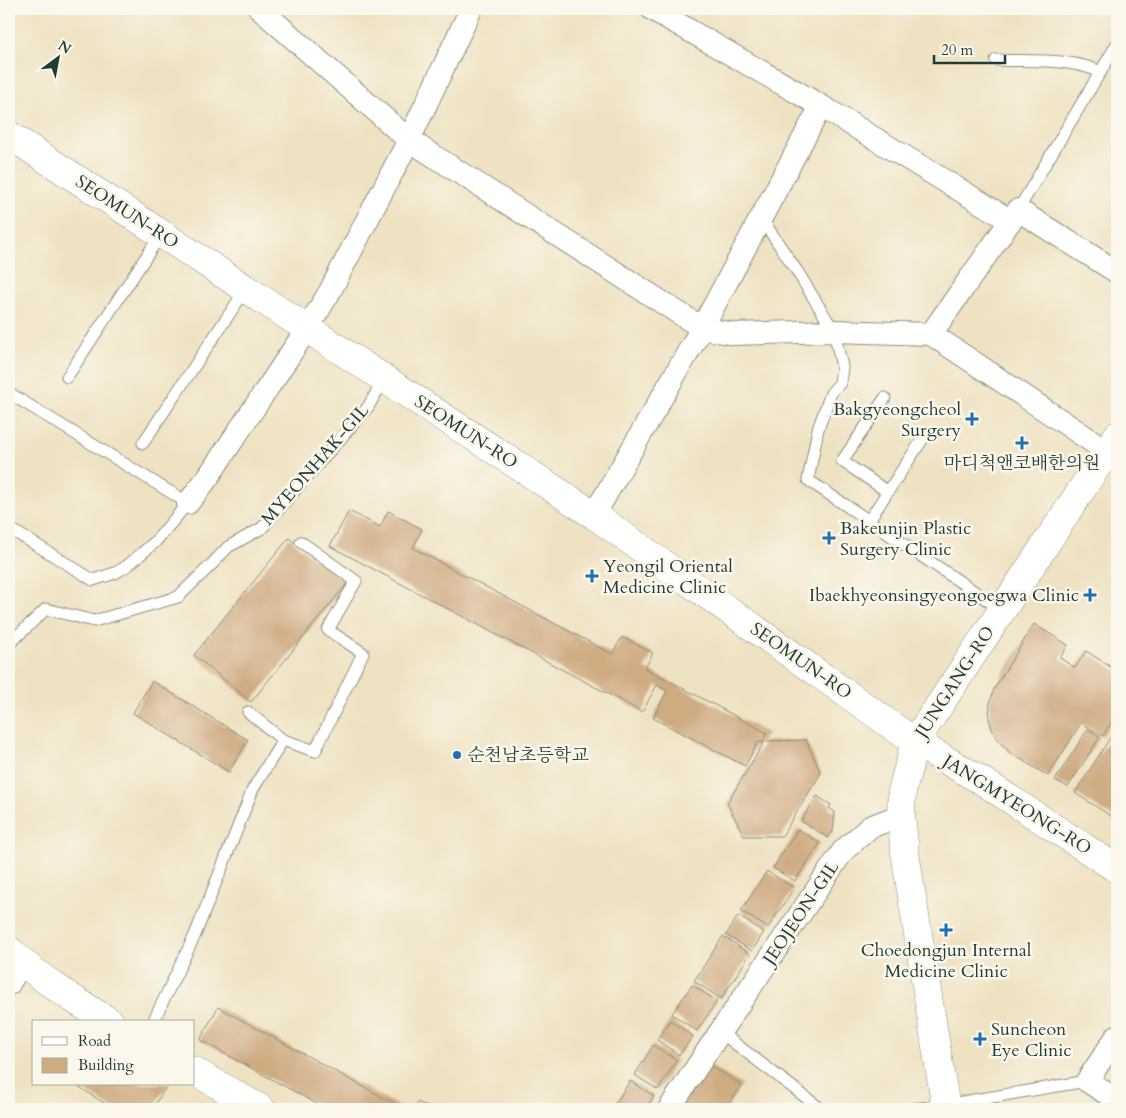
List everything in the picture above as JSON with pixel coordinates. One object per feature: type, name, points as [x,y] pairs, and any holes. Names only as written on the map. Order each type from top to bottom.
[{"type":"street","points":[[260,9],[409,140],[702,328],[734,334],[834,331],[931,334],[1114,448]]},
{"type":"street","points":[[188,503],[206,480],[329,293],[409,140],[471,9]]},
{"type":"street","points":[[652,9],[1014,216],[1117,272]]},
{"type":"street","points":[[594,515],[702,328],[821,106]]},
{"type":"street","name":"SEOMUN-RO","points":[[9,135],[594,515],[916,742]]},
{"type":"street","points":[[931,334],[1014,216]]},
{"type":"street","name":"JUNGANG-RO","points":[[945,1107],[906,861],[901,815],[902,791],[916,742],[1002,610],[1114,448]]},
{"type":"street","name":"JANGMYEONG-RO","points":[[916,742],[987,784],[1117,869]]},
{"type":"street","name":"JEOJEON-GIL","points":[[669,1109],[843,851],[870,827],[901,815]]},
{"type":"street","points":[[13,965],[107,1020]]},
{"type":"street","points":[[1117,1036],[1087,1081],[1117,1100]]},
{"type":"street","points":[[195,1072],[261,1109]]},
{"type":"lane","points":[[1014,216],[1117,44]]},
{"type":"lane","points":[[996,60],[1051,60],[1077,64],[1101,72]]},
{"type":"lane","points":[[761,218],[834,331],[842,367],[840,383],[831,393],[818,429],[808,480],[1002,610]]},
{"type":"lane","points":[[68,377],[161,234]]},
{"type":"lane","points":[[142,443],[246,290]]},
{"type":"lane","name":"MYEONHAK-GIL","points":[[9,644],[46,609],[94,620],[178,596],[228,547],[262,528],[368,406],[384,379]]},
{"type":"lane","points":[[9,393],[188,503],[155,542],[126,566],[115,573],[93,580],[9,528]]},
{"type":"lane","points":[[885,398],[842,461],[888,492]]},
{"type":"lane","points":[[869,520],[924,437]]},
{"type":"lane","points":[[248,712],[283,740],[315,751],[363,653],[328,630],[356,581],[301,542]]},
{"type":"lane","points":[[154,1020],[195,935],[252,789],[283,740]]},
{"type":"lane","points":[[720,1032],[821,1109]]},
{"type":"lane","points":[[912,1109],[945,1107],[1087,1081]]},
{"type":"building","points":[[349,511],[380,527],[388,511],[422,529],[413,548],[612,654],[622,637],[653,653],[645,668],[767,733],[762,743],[758,742],[745,766],[653,718],[667,691],[657,685],[642,712],[330,546]]},
{"type":"building","points":[[289,538],[315,560],[322,551],[349,581],[251,702],[194,655]]},
{"type":"building","points":[[1034,624],[1068,645],[1060,658],[1075,668],[1086,651],[1117,671],[1117,713],[1103,736],[1081,723],[1048,776],[1009,752],[997,739],[989,719],[990,703],[994,689]]},
{"type":"building","points":[[152,681],[248,740],[229,772],[133,713]]},
{"type":"building","points":[[1117,727],[1117,820],[1075,793]]},
{"type":"building","points":[[1088,729],[1100,737],[1068,787],[1055,780]]},
{"type":"building","points":[[806,740],[821,773],[782,836],[744,836],[727,803],[765,741]]},
{"type":"building","points":[[817,796],[831,805],[829,808],[835,812],[833,831],[828,838],[801,821]]},
{"type":"building","points":[[798,829],[820,843],[795,881],[773,868]]},
{"type":"building","points":[[767,871],[794,888],[768,928],[741,911]]},
{"type":"building","points":[[738,916],[764,932],[752,951],[726,935]]},
{"type":"building","points":[[723,936],[750,954],[721,999],[694,981]]},
{"type":"building","points":[[692,985],[717,1001],[697,1031],[672,1014]]},
{"type":"building","points":[[218,1007],[404,1109],[326,1109],[200,1040]]},
{"type":"building","points":[[670,1020],[693,1036],[679,1055],[657,1040]]},
{"type":"building","points":[[653,1045],[677,1060],[658,1090],[635,1075]]},
{"type":"building","points":[[708,1064],[742,1085],[726,1109],[686,1109],[681,1106]]},
{"type":"building","points":[[630,1081],[654,1096],[646,1109],[612,1109]]},
{"type":"building","points":[[78,1086],[167,1086],[152,1109],[113,1109]]},
{"type":"building","points":[[418,1102],[432,1109],[414,1109]]},
{"type":"place","name":"Bakgyeongcheol Surgery","points":[[972,419]]},
{"type":"place","name":"마디척앤코배한의원","points":[[1022,443]]},
{"type":"place","name":"Bakeunjin Plastic Surgery Clinic","points":[[829,538]]},
{"type":"place","name":"Yeongil Oriental Medicine Clinic","points":[[592,576]]},
{"type":"place","name":"Ibaekhyeonsingyeongoegwa Clinic","points":[[1090,595]]},
{"type":"place","name":"순천남초등학교","points":[[457,755]]},
{"type":"place","name":"Choedongjun Internal Medicine Clinic","points":[[946,930]]},
{"type":"place","name":"Suncheon Eye Clinic","points":[[980,1039]]}]
